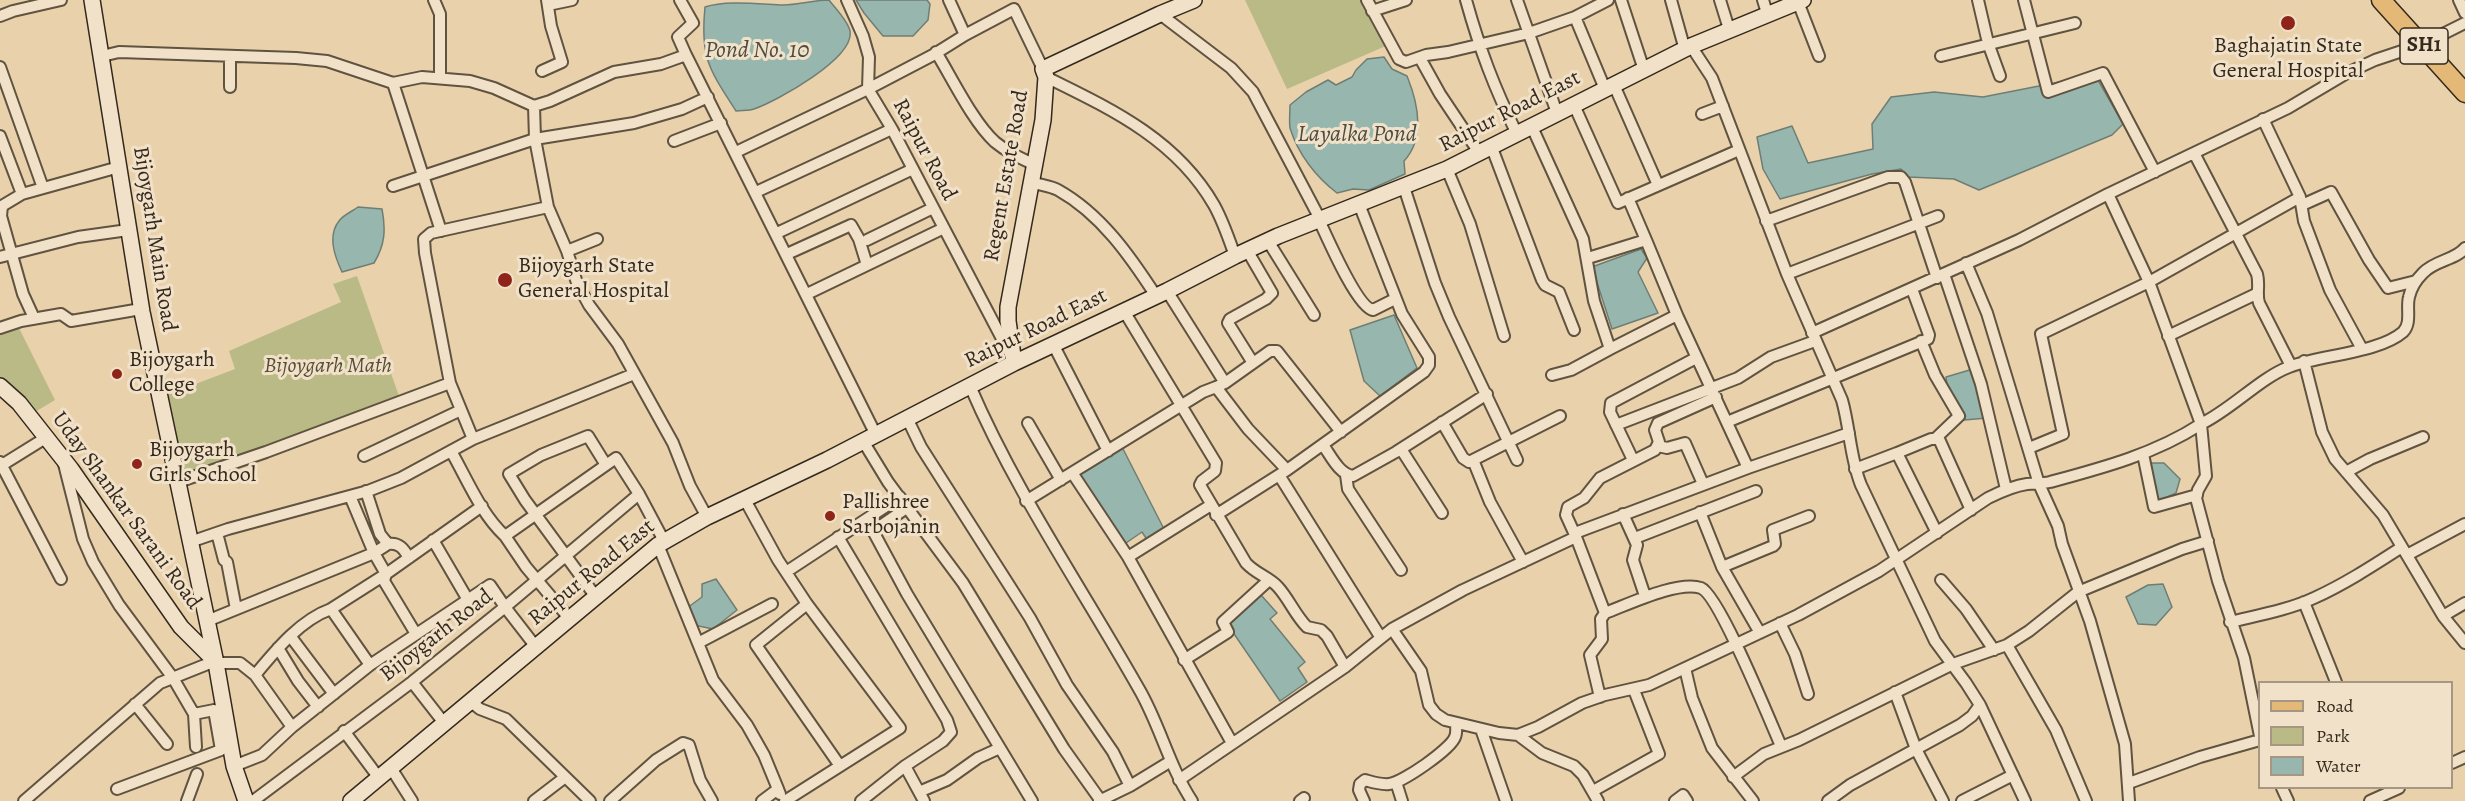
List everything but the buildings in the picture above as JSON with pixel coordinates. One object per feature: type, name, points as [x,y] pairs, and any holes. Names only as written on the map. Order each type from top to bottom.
[{"type":"main road","name":"SH1","points":[[2381,0],[2465,79]]},
{"type":"main road","name":"SH1","points":[[2395,0],[2465,93]]},
{"type":"street","points":[[0,16],[61,0]]},
{"type":"street","name":"Bijoygarh Main Road","points":[[92,0],[141,309],[216,662],[234,766],[246,801]]},
{"type":"street","points":[[434,0],[440,14],[440,78]]},
{"type":"street","points":[[542,71],[562,62],[551,26],[548,2],[572,0]]},
{"type":"street","points":[[680,0],[693,23],[678,37],[807,294],[870,438],[900,497],[963,583],[1064,749],[1100,801],[1171,761]]},
{"type":"street","points":[[736,152],[868,89],[869,57],[863,36],[847,0]]},
{"type":"street","points":[[949,0],[965,35]]},
{"type":"street","name":"Regent Estate Road","points":[[1014,363],[1008,306],[1043,120],[1044,73],[1157,7],[1194,0]]},
{"type":"street","points":[[1367,0],[1399,59],[1406,62],[1529,33],[1575,16],[1608,0]]},
{"type":"street","points":[[1372,11],[1403,0]]},
{"type":"street","points":[[1466,0],[1494,89],[1517,134]]},
{"type":"street","points":[[1517,0],[1557,113]]},
{"type":"street","points":[[1621,0],[1644,70]]},
{"type":"street","points":[[1671,0],[1688,48],[1712,78],[1786,274],[1842,400],[1850,433],[1855,470],[1935,641],[1980,705],[2025,801]]},
{"type":"street","points":[[1720,0],[1729,28]]},
{"type":"street","points":[[1978,0],[1988,43],[2000,76]]},
{"type":"street","points":[[2024,0],[2048,92],[2103,73],[2155,171]]},
{"type":"street","points":[[2459,0],[2465,14]]},
{"type":"street","points":[[1801,1],[1819,56]]},
{"type":"street","name":"Raipur Road East","points":[[351,801],[661,543],[707,517],[870,438],[1014,363],[1162,294],[1241,253],[1486,151],[1557,113],[1729,28],[1765,7],[1801,1]]},
{"type":"street","points":[[1157,7],[1231,68],[1253,92],[1320,219],[1343,269],[1365,306],[1373,310],[1395,299]]},
{"type":"street","name":"Raipur Road","points":[[1014,363],[892,129],[868,89],[1014,9],[1044,73]]},
{"type":"street","points":[[1575,16],[1658,185]]},
{"type":"street","points":[[1658,446],[1655,430],[1658,423],[1771,357],[1966,263],[2019,240],[2108,194],[2288,108],[2347,73],[2375,60],[2427,42],[2465,22]]},
{"type":"street","points":[[1941,56],[2075,23]]},
{"type":"street","points":[[102,56],[119,52],[230,57],[296,57],[327,61],[393,83],[422,77],[470,81],[494,88],[534,105],[550,101],[614,72],[661,64],[686,55]]},
{"type":"street","points":[[936,52],[972,111],[993,140],[1011,154],[1035,165]]},
{"type":"street","points":[[230,57],[230,87]]},
{"type":"street","points":[[1420,58],[1440,94],[1486,151],[1522,223],[1542,280],[1545,285],[1559,292],[1574,330]]},
{"type":"street","points":[[0,67],[43,188]]},
{"type":"street","points":[[1044,73],[1105,106],[1157,139],[1190,171],[1241,253],[1272,292],[1266,299],[1230,319],[1228,323],[1253,363]]},
{"type":"street","points":[[393,83],[441,231]]},
{"type":"street","points":[[393,186],[535,139],[634,123],[682,109],[708,97]]},
{"type":"street","points":[[534,105],[535,139],[548,207],[567,251],[577,283],[618,344],[673,443],[690,486],[707,517]]},
{"type":"street","points":[[1574,105],[1618,203],[1739,150]]},
{"type":"street","points":[[1702,114],[1723,106]]},
{"type":"street","points":[[2263,119],[2301,201],[2304,221],[2330,290],[2362,349]]},
{"type":"street","points":[[674,141],[721,123]]},
{"type":"street","points":[[1532,127],[1576,222],[1588,258],[1594,301],[1610,349]]},
{"type":"street","points":[[756,192],[892,129]]},
{"type":"street","points":[[0,136],[22,194]]},
{"type":"street","points":[[2194,153],[2257,274],[2259,283],[2256,294],[2291,366]]},
{"type":"street","points":[[34,318],[23,294],[1,216],[2,206],[22,194],[119,168]]},
{"type":"street","points":[[1447,169],[1470,224],[1504,336]]},
{"type":"street","points":[[777,233],[913,170]]},
{"type":"street","points":[[1766,221],[1888,177],[1901,177],[1905,182],[1918,223],[1981,384],[2006,489]]},
{"type":"street","points":[[1031,183],[1056,189],[1079,204],[1127,252],[1162,294],[1248,429],[1283,473],[1380,638]]},
{"type":"street","points":[[1404,187],[1442,300],[1517,460]]},
{"type":"street","points":[[2029,448],[2062,434],[2041,334],[2149,282],[2301,201],[2331,192],[2369,260],[2388,288],[2416,281]]},
{"type":"street","points":[[2108,194],[2149,282],[2200,424],[2206,476],[2197,495],[2230,622],[2244,657],[2258,733]]},
{"type":"street","points":[[1628,198],[1696,358],[1748,468]]},
{"type":"street","points":[[1128,556],[1283,473],[1424,372],[1429,357],[1406,322],[1395,299],[1359,204]]},
{"type":"street","points":[[473,439],[450,383],[424,239],[426,236],[441,231],[548,207]]},
{"type":"street","points":[[867,240],[933,208]]},
{"type":"street","points":[[1786,274],[1938,216]]},
{"type":"street","points":[[787,254],[851,225],[859,239],[867,265]]},
{"type":"street","points":[[807,294],[944,228]]},
{"type":"street","points":[[0,256],[78,237],[128,230]]},
{"type":"street","points":[[567,251],[597,239]]},
{"type":"street","points":[[1588,258],[1646,240]]},
{"type":"street","points":[[1268,241],[1314,315]]},
{"type":"street","points":[[1518,735],[1538,728],[1582,703],[1634,690],[1684,669],[1821,603],[1896,560],[2006,489],[2039,484],[2120,463],[2178,438],[2220,415],[2262,383],[2291,366],[2304,361],[2374,346],[2405,330],[2408,321],[2409,294],[2416,281],[2434,263],[2460,255],[2465,248]]},
{"type":"street","points":[[1966,263],[1987,313],[2039,484],[2058,526],[2078,592],[2090,621],[2125,744],[2129,801]]},
{"type":"street","points":[[1727,422],[1928,339],[1929,335],[1912,289]]},
{"type":"street","points":[[2168,336],[2256,294]]},
{"type":"street","points":[[0,328],[34,318],[61,314],[71,321],[141,309]]},
{"type":"street","points":[[1124,311],[1216,463],[1215,471],[1200,485],[1246,563],[1254,572],[1269,580],[1280,590],[1306,627],[1321,630],[1327,636],[1345,667]]},
{"type":"street","points":[[1552,375],[1571,370],[1677,315]]},
{"type":"street","points":[[1855,470],[1936,438],[1959,416],[1935,375],[1921,341]]},
{"type":"street","points":[[1053,344],[1108,451]]},
{"type":"street","points":[[1026,501],[1180,406],[1221,385],[1270,351],[1277,351],[1341,432]]},
{"type":"street","points":[[1633,460],[1610,412],[1611,402],[1696,358]]},
{"type":"street","points":[[2304,361],[2322,432],[2335,459],[2383,515],[2444,616],[2465,643]]},
{"type":"street","points":[[190,542],[350,496],[401,478],[473,439],[634,374]]},
{"type":"street","points":[[178,482],[266,452],[450,383]]},
{"type":"street","name":"Uday Shankar Sarani Road","points":[[0,386],[19,402],[63,458],[182,627],[216,662]]},
{"type":"street","points":[[970,386],[1026,501],[1147,702],[1179,780],[1192,801]]},
{"type":"street","points":[[1616,425],[1714,392]]},
{"type":"street","points":[[1346,475],[1353,476],[1360,473],[1487,394]]},
{"type":"street","points":[[364,456],[461,410]]},
{"type":"street","points":[[1442,422],[1466,461],[1473,460],[1560,416]]},
{"type":"street","points":[[907,418],[921,447],[942,478],[953,500],[1030,618],[1067,685],[1113,752],[1130,786]]},
{"type":"street","points":[[1028,423],[1061,480]]},
{"type":"street","points":[[1179,780],[1345,667],[1392,629],[1463,590],[1623,514],[1850,433]]},
{"type":"street","points":[[596,597],[509,474],[541,455],[588,436],[606,465]]},
{"type":"street","points":[[46,437],[1,464],[61,579]]},
{"type":"street","points":[[2346,472],[2370,459],[2424,437]]},
{"type":"street","points":[[1936,438],[1942,442],[1971,510]]},
{"type":"street","points":[[1658,446],[1667,448],[1685,443],[1703,484]]},
{"type":"street","points":[[1323,445],[1346,475],[1348,489],[1401,570]]},
{"type":"street","points":[[1605,613],[1566,515],[1568,507],[1584,498],[1600,478],[1655,450],[1658,446]]},
{"type":"street","points":[[1401,449],[1442,513]]},
{"type":"street","points":[[451,451],[482,506],[536,580],[569,618]]},
{"type":"street","points":[[1898,453],[1937,533]]},
{"type":"street","points":[[2143,454],[2154,507],[2197,495]]},
{"type":"street","points":[[63,458],[83,539],[93,562],[129,620],[173,678],[194,714],[196,747]]},
{"type":"street","points":[[506,536],[616,458],[639,494],[661,543],[713,680],[747,725],[764,755],[784,801],[900,728],[807,604],[744,498]]},
{"type":"street","points":[[1473,460],[1490,502],[1523,562]]},
{"type":"street","points":[[1073,474],[1128,556],[1232,743]]},
{"type":"street","points":[[366,491],[380,534],[388,544]]},
{"type":"street","points":[[1635,538],[1756,491]]},
{"type":"street","name":"Bijoygarh Road","points":[[253,801],[411,682],[505,607],[639,494]]},
{"type":"street","points":[[350,496],[374,553],[386,574],[384,580],[416,634]]},
{"type":"street","points":[[786,572],[900,497]]},
{"type":"street","points":[[255,675],[278,648],[291,637],[482,506]]},
{"type":"street","points":[[908,507],[873,531],[907,594],[1032,801]]},
{"type":"street","points":[[1700,512],[1722,567],[1760,633]]},
{"type":"street","points":[[1623,514],[1637,545],[1633,560],[1645,596]]},
{"type":"street","points":[[1722,567],[1773,546],[1775,544],[1773,530],[1809,516]]},
{"type":"street","points":[[2230,622],[2304,602],[2405,551],[2465,524]]},
{"type":"street","points":[[217,533],[224,560],[227,562],[236,609]]},
{"type":"street","points":[[838,537],[947,720],[951,732],[943,741],[905,766],[861,801]]},
{"type":"street","points":[[433,540],[468,600]]},
{"type":"street","points":[[1733,777],[1764,754],[1799,740],[1953,664],[2007,645],[2029,631],[2078,592],[2182,549],[2208,541]]},
{"type":"street","points":[[207,621],[374,553],[388,544],[394,543],[404,549],[409,558]]},
{"type":"street","points":[[1184,660],[1227,633],[1223,622],[1269,580]]},
{"type":"street","points":[[1941,580],[1966,609],[1994,650]]},
{"type":"street","points":[[234,766],[262,755],[292,727],[370,665],[490,585],[536,647]]},
{"type":"street","points":[[1600,697],[1590,656],[1602,639],[1601,619],[1605,613],[1645,596],[1689,586],[1702,588],[1711,597],[1735,644],[1781,746]]},
{"type":"street","points":[[2304,602],[2336,681]]},
{"type":"street","points":[[2444,616],[2465,603]]},
{"type":"street","points":[[698,643],[772,604]]},
{"type":"street","points":[[807,604],[756,645],[840,766]]},
{"type":"street","points":[[331,609],[370,665]]},
{"type":"street","points":[[1780,623],[1795,654],[1808,694]]},
{"type":"street","points":[[1392,629],[1421,671],[1429,705],[1436,714],[1456,723],[1518,735],[1542,753],[1574,766],[1583,775],[1595,796],[1659,754],[1634,690]]},
{"type":"street","points":[[291,637],[334,694]]},
{"type":"street","points":[[2007,645],[2056,730],[2086,801]]},
{"type":"street","points":[[278,648],[298,681],[318,707]]},
{"type":"street","points":[[31,799],[160,683],[216,662],[240,663],[255,675],[292,727]]},
{"type":"street","points":[[1684,669],[1704,732],[1712,748],[1753,801]]},
{"type":"street","points":[[411,682],[444,723]]},
{"type":"street","points":[[1895,692],[1916,749],[1943,801]]},
{"type":"street","points":[[470,701],[480,710],[506,719],[590,801]]},
{"type":"street","points":[[135,704],[167,744]]},
{"type":"street","points":[[1828,801],[1850,785],[1960,725],[1972,716],[1980,705]]},
{"type":"street","points":[[117,789],[220,750],[214,710],[194,714]]},
{"type":"street","points":[[1364,801],[1359,790],[1360,784],[1365,780],[1388,784],[1396,782],[1449,746],[1455,737],[1456,723]]},
{"type":"street","points":[[1481,729],[1506,801]]},
{"type":"street","points":[[344,731],[379,778]]},
{"type":"street","points":[[2129,783],[2258,738]]},
{"type":"street","points":[[610,801],[656,760],[683,742],[689,745],[693,753],[708,799]]},
{"type":"street","points":[[905,766],[921,796],[978,758],[1000,748]]},
{"type":"street","points":[[391,768],[412,801]]},
{"type":"street","points":[[187,801],[197,774]]},
{"type":"street","points":[[1962,801],[2013,776]]},
{"type":"street","points":[[534,801],[564,778]]},
{"type":"street","points":[[1396,782],[1402,801]]},
{"type":"street","points":[[762,801],[778,789]]},
{"type":"street","points":[[2370,801],[2397,789]]},
{"type":"street","points":[[1674,801],[1683,795],[1687,801]]},
{"type":"green space","points":[[1245,0],[1368,0],[1388,45],[1287,89]]},
{"type":"green space","name":"Bijoygarh Math","points":[[357,276],[400,399],[182,477],[164,396],[235,369],[229,351],[341,302],[333,284]]},
{"type":"green space","points":[[17,324],[55,400],[35,412],[0,383],[0,331]]},
{"type":"water","name":"Pond No. 10","points":[[829,0],[850,31],[848,42],[840,53],[828,65],[796,88],[754,109],[736,111],[708,62],[704,39],[705,7],[732,3],[789,5]]},
{"type":"water","points":[[856,0],[927,0],[930,4],[928,20],[913,36],[883,36]]},
{"type":"water","name":"Layalka Pond","points":[[1384,57],[1392,69],[1407,76],[1417,108],[1418,131],[1411,152],[1404,161],[1405,174],[1369,190],[1353,189],[1337,193],[1315,172],[1293,138],[1290,128],[1290,105],[1306,92],[1328,80],[1336,85],[1352,77],[1367,59]]},
{"type":"water","points":[[2095,75],[2123,124],[2112,135],[1979,190],[1954,179],[1908,177],[1901,169],[1872,174],[1780,199],[1763,169],[1757,137],[1792,126],[1808,163],[1873,149],[1872,124],[1891,97],[1934,92],[1983,97]]},
{"type":"water","points":[[358,207],[382,209],[384,231],[382,244],[374,263],[342,272],[335,253],[333,233],[341,219]]},
{"type":"water","points":[[1641,249],[1647,258],[1638,272],[1658,313],[1612,329],[1592,267]]},
{"type":"water","points":[[1394,315],[1417,368],[1380,396],[1364,381],[1350,330]]},
{"type":"water","points":[[1973,369],[1987,418],[1964,420],[1948,393],[1946,377]]},
{"type":"water","points":[[1121,445],[1165,531],[1148,541],[1142,532],[1123,545],[1078,472]]},
{"type":"water","points":[[2147,463],[2164,463],[2180,479],[2176,493],[2157,502]]},
{"type":"water","points":[[716,579],[737,610],[713,629],[694,625],[687,608],[702,597],[702,584]]},
{"type":"water","points":[[2163,584],[2172,607],[2156,625],[2138,624],[2126,597],[2148,585]]},
{"type":"water","points":[[1261,595],[1277,613],[1270,619],[1305,662],[1298,668],[1307,682],[1280,701],[1230,628],[1231,622]]},
{"type":"place","name":"Baghajatin State General Hospital","points":[[2288,23]]},
{"type":"place","name":"Bijoygarh State General Hospital","points":[[505,280]]},
{"type":"place","name":"Bijoygarh College","points":[[117,374]]},
{"type":"place","name":"Bijoygarh Girls School","points":[[137,464]]},
{"type":"place","name":"Pallishree Sarbojanin","points":[[830,516]]}]
